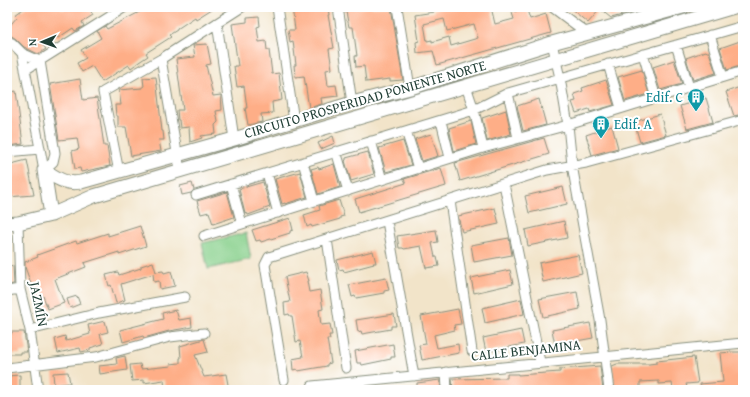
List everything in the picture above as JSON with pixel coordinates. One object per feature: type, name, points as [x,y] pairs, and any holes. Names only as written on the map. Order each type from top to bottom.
[{"type":"street","points":[[25,70],[125,7]]},
{"type":"street","points":[[119,172],[103,92],[160,59],[242,7]]},
{"type":"street","points":[[277,7],[294,121]]},
{"type":"street","points":[[338,7],[352,103]]},
{"type":"street","points":[[397,7],[410,88]]},
{"type":"street","points":[[552,7],[588,34]]},
{"type":"street","name":"CIRCUITO PROSPERIDAD PONIENTE NORTE","points":[[44,170],[64,182],[74,184],[234,139],[352,103],[410,88],[552,43],[588,34],[653,11],[683,7]]},
{"type":"street","name":"CIRCUITO PROSPERIDAD PONIENTE NORTE","points":[[13,224],[51,215],[94,196],[180,170],[734,7]]},
{"type":"street","points":[[217,24],[234,139]]},
{"type":"street","points":[[196,195],[474,110],[508,94],[743,26]]},
{"type":"street","points":[[710,35],[723,77]]},
{"type":"street","points":[[7,41],[12,43],[22,53],[40,61]]},
{"type":"street","points":[[552,43],[568,125],[572,165],[600,320],[609,390]]},
{"type":"street","points":[[676,45],[689,88]]},
{"type":"street","points":[[22,53],[51,215]]},
{"type":"street","points":[[643,54],[656,98]]},
{"type":"street","points":[[160,59],[180,170]]},
{"type":"street","points":[[40,61],[55,153],[52,162],[44,170]]},
{"type":"street","points":[[608,64],[621,108]]},
{"type":"street","points":[[204,236],[450,158],[568,125],[743,71]]},
{"type":"street","points":[[466,86],[474,110],[483,148]]},
{"type":"street","points":[[508,94],[518,138]]},
{"type":"street","points":[[441,120],[450,158]]},
{"type":"street","points":[[284,380],[265,265],[269,257],[547,170],[586,163],[743,120]]},
{"type":"street","points":[[406,131],[418,168]]},
{"type":"street","points":[[371,141],[382,180]]},
{"type":"street","points":[[7,152],[40,149]]},
{"type":"street","points":[[336,152],[348,190]]},
{"type":"street","points":[[303,162],[314,201]]},
{"type":"street","points":[[267,173],[278,213]]},
{"type":"street","points":[[231,184],[242,224]]},
{"type":"street","points":[[504,184],[540,362]]},
{"type":"street","points":[[450,201],[472,351]]},
{"type":"street","points":[[387,221],[414,376]]},
{"type":"street","name":"JAZMÍN","points":[[13,224],[20,289],[30,330],[38,390]]},
{"type":"street","points":[[327,239],[346,368]]},
{"type":"street","points":[[7,291],[20,289]]},
{"type":"street","points":[[30,330],[99,313],[185,297]]},
{"type":"street","points":[[7,368],[96,357],[170,337],[204,332]]},
{"type":"street","name":"CALLE BENJAMINA","points":[[312,386],[743,342]]},
{"type":"street","points":[[446,372],[447,390]]},
{"type":"green space","points":[[246,233],[251,259],[208,269],[202,243]]},
{"type":"building","points":[[26,7],[60,7],[62,10],[68,7],[88,7],[93,15],[82,22],[84,26],[75,31],[73,28],[58,38],[56,35],[42,44],[46,49],[38,54],[24,47],[7,33],[7,29],[17,17],[15,15]]},
{"type":"building","points":[[149,7],[215,7],[196,19],[195,17],[177,29],[169,35],[171,37],[146,53],[148,56],[131,68],[129,65],[102,82],[92,66],[82,72],[77,63],[86,58],[81,50],[101,38],[97,31],[105,26],[107,29]]},
{"type":"building","points":[[292,7],[328,7],[334,48],[329,49],[332,69],[326,70],[328,86],[336,85],[338,96],[321,98],[322,104],[309,108],[304,76],[295,77],[294,65],[296,65],[293,41],[290,42],[288,30],[295,30]]},
{"type":"building","points":[[345,7],[391,7],[403,80],[390,81],[390,79],[366,82],[364,66],[356,67],[355,56],[357,56],[353,27],[349,27]]},
{"type":"building","points":[[441,7],[491,7],[495,24],[514,19],[512,13],[516,12],[515,7],[526,7],[530,19],[546,14],[551,33],[437,65],[433,51],[417,53],[416,42],[419,41],[415,15],[434,12],[433,10],[442,8]],"holes":[[[444,19],[447,31],[474,24],[478,38],[451,46],[449,37],[432,42],[432,40],[427,41],[424,24]]]},
{"type":"building","points":[[569,7],[632,7],[637,11],[611,18],[600,9],[588,23]]},
{"type":"building","points":[[259,17],[260,26],[257,27],[259,42],[266,41],[267,50],[269,50],[272,74],[279,73],[282,100],[272,102],[273,113],[261,114],[262,122],[248,125],[245,108],[247,108],[244,86],[237,87],[234,66],[238,66],[232,24],[247,22],[247,18]]},
{"type":"building","points":[[743,40],[743,65],[727,70],[720,48]]},
{"type":"building","points":[[207,44],[211,64],[206,65],[213,96],[221,95],[222,110],[216,111],[218,122],[215,125],[216,134],[201,136],[202,138],[190,142],[189,127],[180,128],[178,120],[177,110],[183,110],[176,59],[195,57],[193,45]]},
{"type":"building","points":[[706,51],[709,52],[716,73],[693,80],[686,58]]},
{"type":"building","points":[[674,60],[682,84],[660,90],[653,67]]},
{"type":"building","points":[[642,70],[649,94],[625,101],[618,77]]},
{"type":"building","points":[[156,77],[164,140],[159,140],[161,151],[131,156],[126,127],[118,127],[118,116],[116,116],[115,105],[121,105],[119,90],[142,88],[144,87],[143,78]]},
{"type":"building","points":[[80,79],[83,100],[97,98],[104,146],[107,146],[110,166],[81,172],[80,168],[75,169],[72,151],[79,149],[77,138],[59,140],[50,84]]},
{"type":"building","points":[[606,80],[614,105],[590,112],[589,109],[576,113],[572,102],[576,101],[574,94],[583,91],[582,88]]},
{"type":"building","points":[[743,86],[743,114],[734,116],[726,92]]},
{"type":"building","points":[[16,91],[23,144],[9,146],[9,143],[7,144],[7,93]]},
{"type":"building","name":"Edif. C","points":[[706,98],[713,122],[687,129],[680,106]]},
{"type":"building","points":[[539,99],[546,125],[523,131],[517,106]]},
{"type":"building","points":[[506,110],[511,134],[487,141],[482,118]]},
{"type":"building","points":[[660,114],[666,135],[640,142],[634,122]]},
{"type":"building","points":[[471,121],[476,144],[454,151],[449,128]]},
{"type":"building","name":"Edif. A","points":[[612,126],[618,148],[592,155],[586,135]]},
{"type":"building","points":[[431,134],[438,156],[422,161],[415,139]]},
{"type":"building","points":[[333,136],[335,143],[321,149],[318,143]]},
{"type":"building","points":[[544,138],[549,154],[460,181],[455,163]]},
{"type":"building","points":[[403,141],[411,165],[386,172],[379,148]]},
{"type":"building","points":[[368,152],[374,174],[351,181],[345,161],[346,158]]},
{"type":"building","points":[[27,160],[34,195],[7,197],[7,165]]},
{"type":"building","points":[[334,164],[340,187],[318,194],[311,169],[318,167],[319,169]]},
{"type":"building","points":[[441,168],[446,186],[359,212],[355,199],[406,183],[404,179]]},
{"type":"building","points":[[300,172],[307,197],[282,204],[275,179]]},
{"type":"building","points":[[263,182],[270,207],[248,215],[247,213],[245,214],[239,189]]},
{"type":"building","points":[[192,183],[194,190],[191,193],[182,195],[180,186]]},
{"type":"building","points":[[563,187],[567,204],[529,213],[525,196]]},
{"type":"building","points":[[227,192],[234,217],[213,224],[209,212],[201,214],[197,201]]},
{"type":"building","points":[[339,200],[344,216],[340,217],[340,219],[307,227],[304,215],[320,210],[319,206]]},
{"type":"building","points":[[495,208],[499,224],[462,232],[458,216]]},
{"type":"building","points":[[290,218],[293,230],[290,231],[290,233],[261,242],[260,240],[256,241],[252,230]]},
{"type":"building","points":[[564,221],[567,238],[528,246],[525,230]]},
{"type":"building","points":[[140,226],[146,246],[119,255],[119,252],[84,263],[86,267],[55,279],[64,303],[48,309],[43,296],[36,298],[25,267],[25,262],[38,257],[37,255],[76,241],[77,243],[108,233],[108,236]]},
{"type":"building","points":[[436,230],[438,242],[432,243],[435,257],[437,257],[439,266],[426,268],[421,246],[404,249],[399,248],[397,236]]},
{"type":"building","points":[[509,238],[512,255],[474,262],[471,245]]},
{"type":"building","points":[[373,251],[376,263],[344,272],[343,269],[339,270],[337,260]]},
{"type":"building","points":[[578,255],[582,273],[543,282],[539,263]]},
{"type":"building","points":[[153,262],[156,272],[163,271],[164,273],[171,271],[175,286],[160,289],[159,281],[154,282],[153,274],[121,284],[125,300],[116,303],[111,285],[109,286],[106,275],[118,272],[119,275],[141,268],[141,266]]},
{"type":"building","points":[[13,266],[14,284],[7,285],[7,268]]},
{"type":"building","points":[[510,270],[513,284],[474,293],[471,278]]},
{"type":"building","points":[[306,272],[309,281],[307,281],[309,292],[320,290],[323,309],[319,310],[321,325],[330,324],[332,335],[329,335],[330,339],[327,339],[331,363],[327,364],[327,366],[298,371],[297,369],[293,370],[292,359],[303,357],[300,341],[296,342],[292,316],[289,314],[285,315],[284,303],[290,302],[285,277]]},
{"type":"building","points":[[386,278],[389,290],[384,291],[384,293],[356,298],[355,296],[352,297],[349,285]]},
{"type":"building","points":[[577,292],[580,309],[543,317],[539,299]]},
{"type":"building","points":[[77,296],[80,304],[70,308],[67,299]]},
{"type":"building","points":[[521,299],[524,314],[485,323],[482,308]]},
{"type":"building","points":[[458,309],[461,324],[454,325],[455,330],[434,335],[437,348],[458,344],[459,353],[422,360],[419,345],[426,344],[421,316]]},
{"type":"building","points":[[176,310],[179,320],[191,318],[192,327],[169,331],[144,338],[143,336],[123,342],[120,330],[163,319],[162,313]]},
{"type":"building","points":[[394,314],[396,326],[391,326],[391,329],[362,334],[361,331],[358,332],[356,320]]},
{"type":"building","points":[[105,321],[108,332],[100,334],[103,344],[81,352],[80,348],[58,353],[55,339],[65,336],[66,341],[90,334],[88,325]]},
{"type":"building","points":[[590,323],[593,338],[555,345],[552,330]]},
{"type":"building","points":[[521,330],[524,344],[486,352],[483,338]]},
{"type":"building","points":[[11,332],[24,332],[27,352],[20,352],[20,354],[7,354],[7,335],[11,335]]},
{"type":"building","points":[[204,339],[208,352],[195,355],[204,377],[226,374],[229,390],[165,390],[164,380],[144,383],[144,380],[132,381],[130,365],[140,364],[141,369],[171,366],[170,364],[180,363],[180,346]]},
{"type":"building","points":[[393,344],[395,357],[362,365],[361,363],[357,363],[355,351]]},
{"type":"building","points":[[743,352],[743,390],[701,390],[700,384],[723,382],[720,353]]},
{"type":"building","points":[[125,356],[127,370],[100,374],[99,366],[117,364],[116,358]]},
{"type":"building","points":[[694,357],[698,383],[686,384],[687,387],[673,389],[672,383],[659,384],[659,381],[640,382],[640,390],[615,390],[612,366],[617,364],[649,364],[657,363],[657,361]]},
{"type":"building","points":[[600,366],[603,390],[512,390],[512,387],[496,387],[496,390],[453,390],[452,379],[507,378],[507,374],[518,375],[560,372],[560,369]]},
{"type":"building","points":[[68,372],[70,383],[54,385],[53,373]]},
{"type":"building","points":[[20,375],[20,390],[7,390],[7,376]]},
{"type":"building","points":[[440,380],[441,390],[417,390],[417,383]]},
{"type":"place","name":"Edif. C","points":[[696,112]]},
{"type":"place","name":"Edif. A","points":[[601,139]]}]
